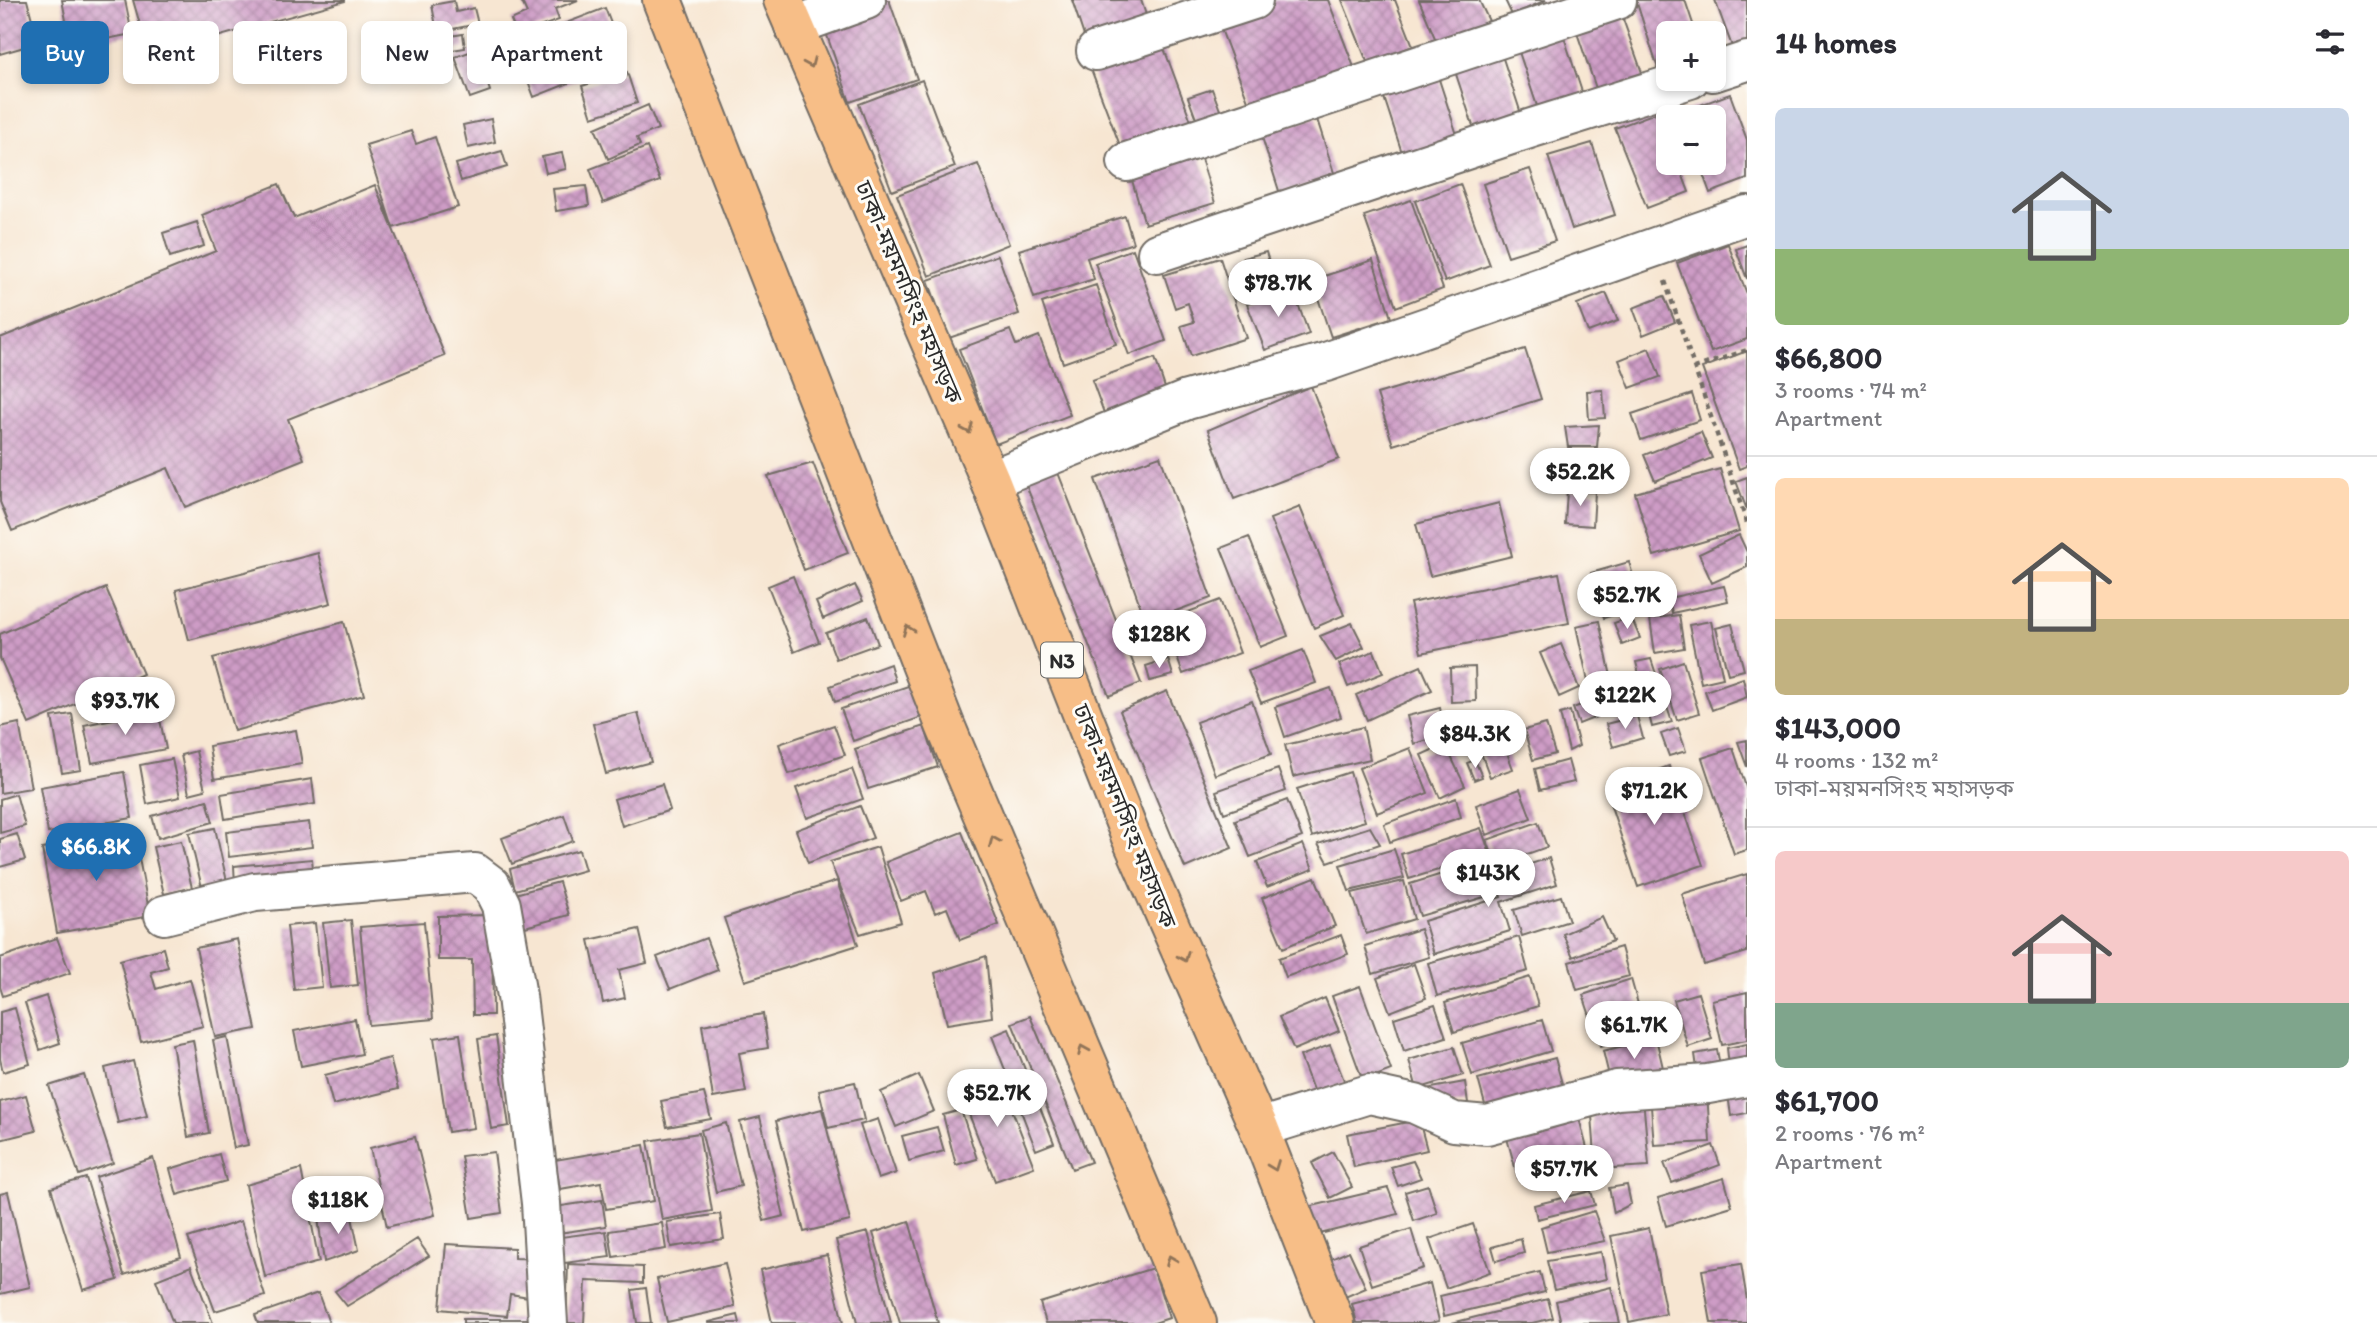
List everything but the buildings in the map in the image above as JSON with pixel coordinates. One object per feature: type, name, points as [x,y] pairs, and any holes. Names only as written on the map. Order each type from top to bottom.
[{"type":"highway","points":[[662,0],[945,725],[1197,1323]]},
{"type":"highway","name":"ঢাকা-ময়মনসিংহ মহাসড়ক","points":[[789,13],[990,480],[1130,835],[1259,1128],[1335,1323]]},
{"type":"street","points":[[789,13],[866,0]]},
{"type":"street","points":[[1096,51],[1253,0]]},
{"type":"street","points":[[1126,162],[1617,0]]},
{"type":"street","points":[[1726,68],[1747,61]]},
{"type":"street","points":[[1157,253],[1656,90]]},
{"type":"street","points":[[990,480],[1187,400],[1326,362],[1747,215]]},
{"type":"street","points":[[164,915],[255,892],[475,873],[491,885],[501,905],[517,996],[541,1203],[548,1323]]},
{"type":"street","points":[[1259,1128],[1369,1094],[1415,1104],[1454,1122],[1487,1125],[1617,1090],[1708,1084],[1747,1077]]},
{"type":"path","points":[[1654,247],[1747,523]]},
{"type":"path","points":[[1694,368],[1747,350]]}]
